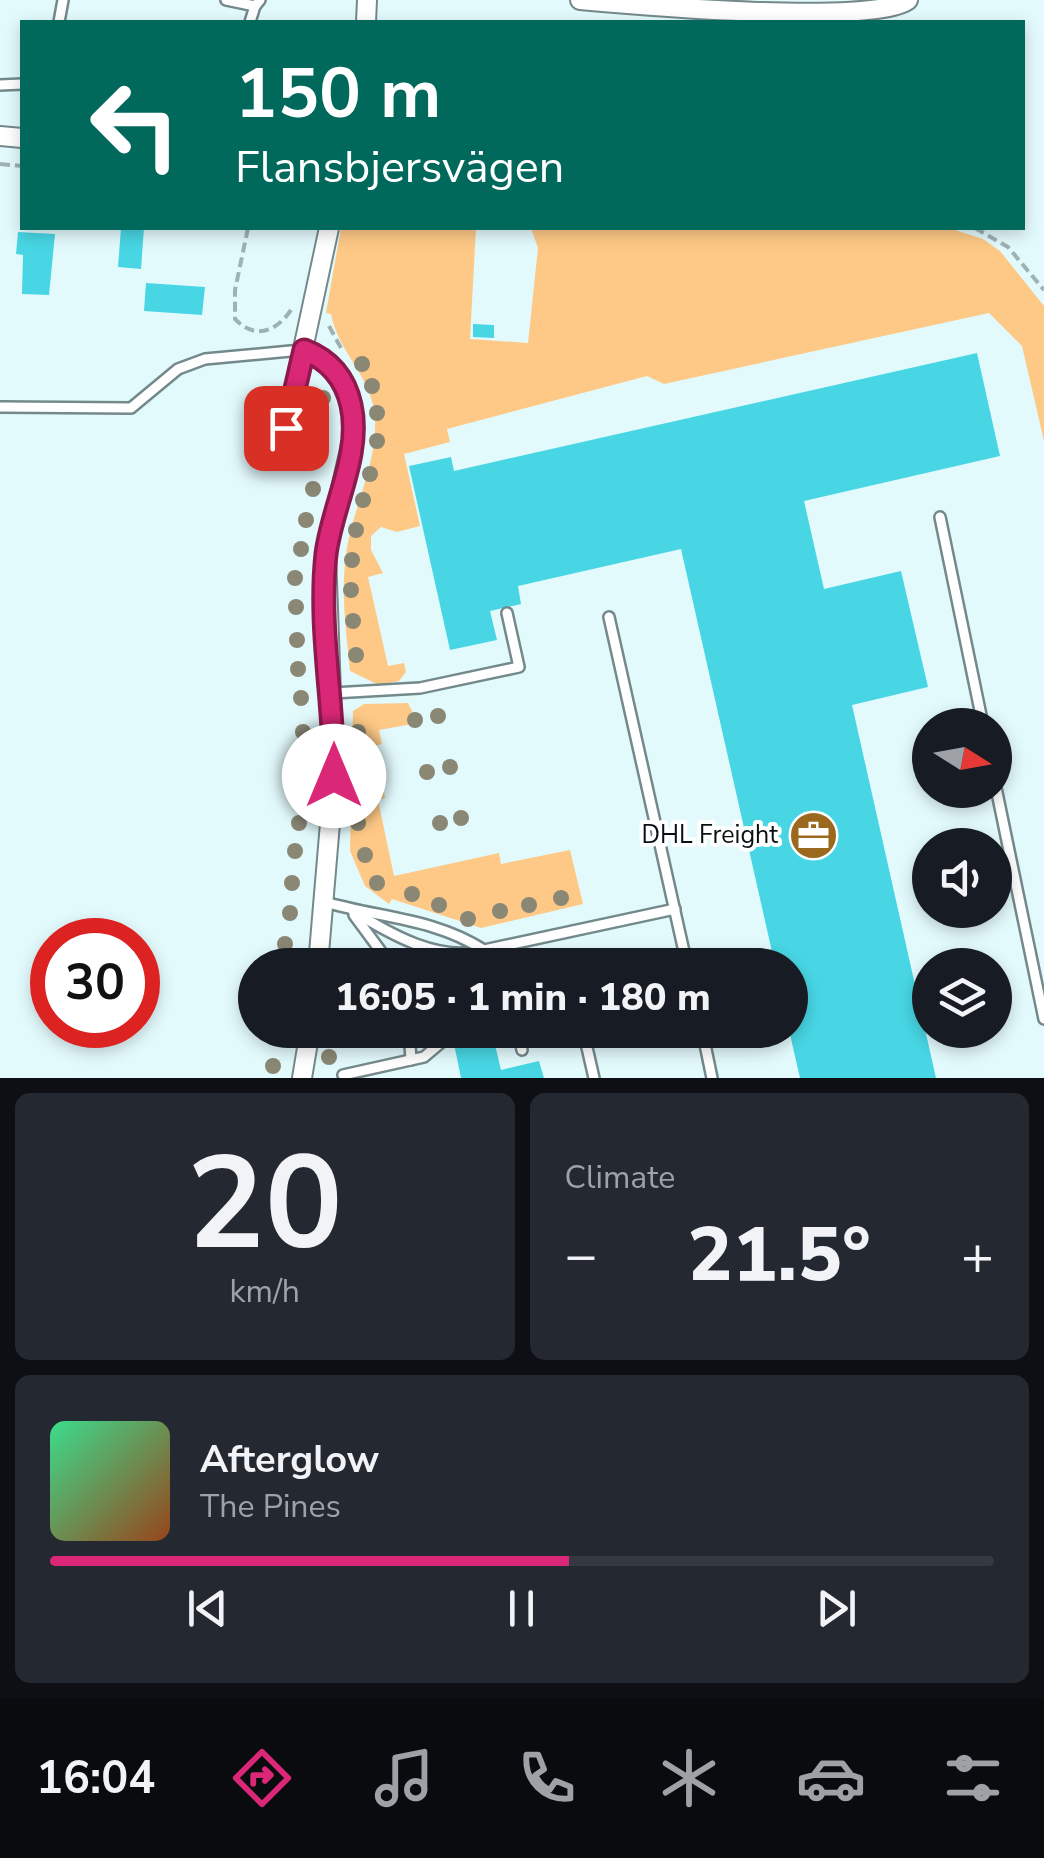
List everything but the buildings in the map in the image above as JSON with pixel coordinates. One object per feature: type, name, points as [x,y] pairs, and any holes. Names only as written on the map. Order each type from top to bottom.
[{"type":"street","points":[[580,0],[719,4],[809,14],[880,12],[908,0]]},
{"type":"street","points":[[262,458],[280,442],[329,230]]},
{"type":"street","points":[[304,350],[330,365],[344,382],[352,408],[353,436],[326,554],[324,588],[333,693],[334,776],[320,948]]},
{"type":"street","points":[[302,1078],[307,1048]]},
{"type":"lane","points":[[226,0],[258,3]]},
{"type":"lane","points":[[0,407],[131,408],[178,370],[205,359],[304,350]]},
{"type":"lane","points":[[940,517],[979,708]]},
{"type":"lane","points":[[333,693],[420,688],[519,667],[508,613]]},
{"type":"lane","points":[[609,617],[683,948]]},
{"type":"lane","points":[[1000,808],[1044,1019]]},
{"type":"lane","points":[[325,902],[433,948]]},
{"type":"lane","points":[[493,948],[674,909]]},
{"type":"lane","points":[[350,910],[392,913],[464,937],[481,948]]},
{"type":"lane","points":[[350,910],[378,948]]},
{"type":"lane","points":[[410,1048],[411,1060]]},
{"type":"lane","points":[[343,1075],[424,1057],[435,1048]]},
{"type":"lane","points":[[587,1048],[594,1078]]},
{"type":"lane","points":[[706,1048],[712,1078]]},
{"type":"path","points":[[248,230],[235,290],[235,319],[251,331],[266,332],[276,328],[295,302]]},
{"type":"path","points":[[978,230],[1008,247],[1044,290]]},
{"type":"path","points":[[311,315],[328,318],[342,350]]},
{"type":"shaded area","points":[[341,230],[476,230],[470,339],[528,343],[538,248],[532,230],[955,230],[983,239],[1000,251],[1044,306],[1044,441],[1022,346],[989,313],[664,384],[647,376],[447,429],[450,442],[404,454],[420,526],[397,532],[381,527],[371,536],[371,550],[383,573],[368,577],[388,666],[404,663],[406,672],[399,681],[379,685],[350,671],[344,579],[350,532],[375,436],[373,405],[331,314],[326,313]]},
{"type":"shaded area","points":[[408,703],[418,723],[379,730],[382,744],[374,746],[385,798],[378,800],[394,876],[499,853],[501,864],[570,850],[583,904],[481,928],[392,899],[389,904],[365,886],[350,851],[353,711],[364,704]]},
{"type":"place","name":"DHL Freight","points":[[813,835]]},
{"type":"route","points":[[286,428],[304,350],[330,365],[344,382],[352,408],[353,436],[332,518],[324,588],[334,716],[334,776]]}]
